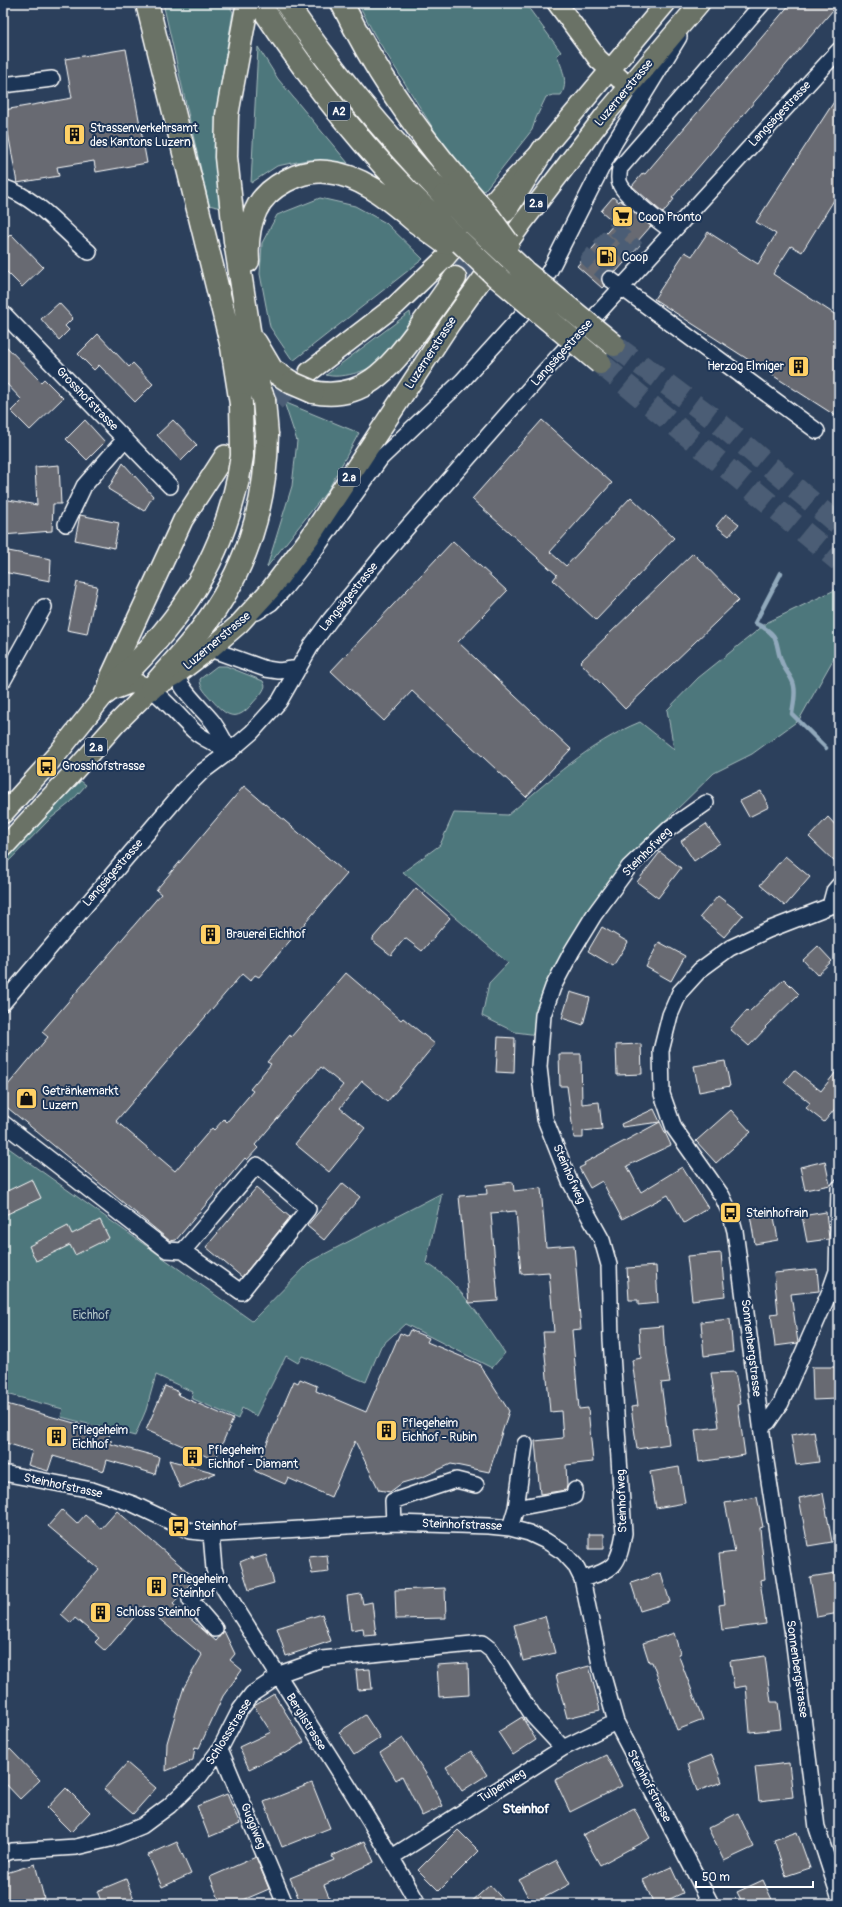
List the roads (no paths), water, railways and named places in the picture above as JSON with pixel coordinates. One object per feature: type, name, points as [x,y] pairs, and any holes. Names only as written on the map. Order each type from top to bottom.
[{"type":"highway","points":[[106,693],[136,666],[168,628],[194,589],[221,539],[231,510],[242,456],[241,404],[232,347],[146,3]]},
{"type":"highway","name":"A2","points":[[286,3],[374,120],[452,189]]},
{"type":"highway","points":[[342,3],[364,44],[405,110],[426,140],[452,189],[490,218],[526,273],[614,345]]},
{"type":"highway","points":[[151,689],[175,668],[214,612],[238,570],[258,517],[267,463],[268,435],[280,379],[254,327],[235,241],[226,157],[227,115],[252,7]]},
{"type":"highway","name":"A2","points":[[252,7],[283,39],[340,113],[381,161],[422,217]]},
{"type":"highway","points":[[505,211],[543,150]]},
{"type":"highway","points":[[254,327],[248,261],[248,236],[256,209],[278,186],[299,176],[328,172],[360,182],[422,217],[496,276],[600,363]]},
{"type":"highway","points":[[280,379],[325,395],[351,391],[378,377],[400,353],[455,278]]},
{"type":"main road","points":[[557,3],[598,59],[628,87]]},
{"type":"main road","points":[[280,379],[383,316],[420,283],[445,258],[501,192],[543,150],[666,3]]},
{"type":"main road","name":"Luzernerstrasse","points":[[175,668],[210,650],[239,624],[270,590],[310,537],[450,324],[495,260],[557,176],[628,87],[699,5]]},
{"type":"main road","name":"2.a","points":[[3,814],[58,753],[106,693],[111,675],[182,520],[225,455]]},
{"type":"main road","points":[[106,693],[129,684],[137,684],[151,689]]},
{"type":"main road","name":"2.a","points":[[3,848],[117,723],[151,689]]},
{"type":"street","points":[[672,231],[632,197],[620,184],[620,168],[762,3]]},
{"type":"street","points":[[239,624],[271,603],[285,588],[313,554],[381,458],[462,381],[521,316],[550,270],[613,145],[699,5]]},
{"type":"street","name":"Langsägestrasse","points":[[3,1003],[184,790],[202,772],[252,732],[279,702],[323,629],[383,555],[544,372],[642,253],[672,231],[838,54]]},
{"type":"street","points":[[3,85],[52,80]]},
{"type":"street","points":[[3,187],[15,191],[42,208],[89,252]]},
{"type":"street","points":[[616,283],[816,431]]},
{"type":"street","name":"Grosshofstrasse","points":[[3,312],[170,486]]},
{"type":"street","points":[[66,524],[84,486],[126,439]]},
{"type":"street","points":[[3,681],[44,607]]},
{"type":"street","points":[[210,650],[266,669],[279,671],[299,668]]},
{"type":"street","points":[[175,668],[192,699],[213,722],[230,751]]},
{"type":"street","points":[[151,689],[167,703],[194,732],[230,751]]},
{"type":"street","name":"Steinhofweg","points":[[582,1579],[607,1571],[620,1557],[624,1533],[611,1339],[609,1265],[602,1240],[570,1182],[546,1119],[539,1067],[542,1015],[553,987],[572,951],[594,915],[629,867],[670,828],[706,803]]},
{"type":"street","name":"Sonnenbergstrasse","points":[[839,886],[834,891],[834,906],[768,930],[730,948],[700,970],[680,992],[670,1015],[661,1051],[662,1094],[674,1128],[722,1196],[730,1213],[735,1231],[761,1426],[792,1629],[817,1828],[839,1896]]},
{"type":"street","points":[[3,1123],[167,1250],[183,1251],[241,1292],[308,1209],[257,1165],[183,1251]]},
{"type":"street","points":[[761,1426],[768,1422],[781,1402],[830,1291],[837,1271],[839,1188]]},
{"type":"street","points":[[510,1528],[516,1508],[525,1444]]},
{"type":"street","name":"Steinhofstrasse","points":[[3,1473],[92,1490],[134,1504],[190,1531],[211,1534],[394,1523],[510,1528],[528,1533],[556,1547],[569,1557],[582,1579],[601,1669],[616,1722],[711,1904]]},
{"type":"street","points":[[394,1523],[393,1502],[456,1480],[476,1485]]},
{"type":"street","points":[[516,1508],[570,1498],[574,1496],[576,1490]]},
{"type":"street","name":"Berglistrasse","points":[[211,1534],[214,1569],[217,1577],[278,1677],[392,1856],[413,1885],[418,1904]]},
{"type":"street","points":[[215,1629],[190,1600],[208,1582],[217,1577]]},
{"type":"street","name":"Schlossstrasse","points":[[6,1848],[76,1847],[110,1839],[142,1826],[169,1806],[200,1776],[220,1749],[240,1710],[252,1694],[278,1677],[322,1659],[482,1643],[491,1650],[533,1716],[563,1748]]},
{"type":"street","name":"Tulpenweg","points":[[392,1856],[563,1748],[616,1722]]},
{"type":"street","name":"Guggiweg","points":[[220,1749],[285,1904]]},
{"type":"waterway","points":[[781,573],[755,623],[764,628],[774,637],[784,667],[793,681],[795,693],[792,714],[826,748]]},
{"type":"tunnel","points":[[610,279],[588,259],[615,229],[637,248]]},
{"type":"tunnel","points":[[455,278],[484,239]]},
{"type":"tunnel","points":[[602,271],[631,243]]},
{"type":"tunnel","points":[[614,345],[715,420],[839,525]]},
{"type":"tunnel","points":[[600,363],[839,561]]},
{"type":"tunnel","points":[[235,443],[260,415],[304,376]]},
{"type":"place","name":"Strassenverkehrsamt des Kantons Luzern","points":[[75,135]]},
{"type":"place","name":"Coop Pronto","points":[[622,217]]},
{"type":"place","name":"Coop","points":[[607,257]]},
{"type":"place","name":"Herzog Elmiger","points":[[799,366]]},
{"type":"place","name":"Grosshofstrasse","points":[[47,766]]},
{"type":"place","name":"Brauerei Eichhof","points":[[211,934]]},
{"type":"place","name":"Getränkemarkt Luzern","points":[[26,1098]]},
{"type":"place","name":"Steinhofrain","points":[[730,1213]]},
{"type":"place","name":"Pflegeheim Eichhof - Rubin","points":[[387,1430]]},
{"type":"place","name":"Pflegeheim Eichhof","points":[[56,1437]]},
{"type":"place","name":"Pflegeheim Eichhof - Diamant","points":[[192,1457]]},
{"type":"place","name":"Steinhof","points":[[179,1526]]},
{"type":"place","name":"Pflegeheim Steinhof","points":[[156,1586]]},
{"type":"place","name":"Schloss Steinhof","points":[[101,1612]]},
{"type":"district","name":"Steinhof","points":[[526,1809]]},
{"type":"park label","name":"Eichhof","points":[[91,1315]]}]
